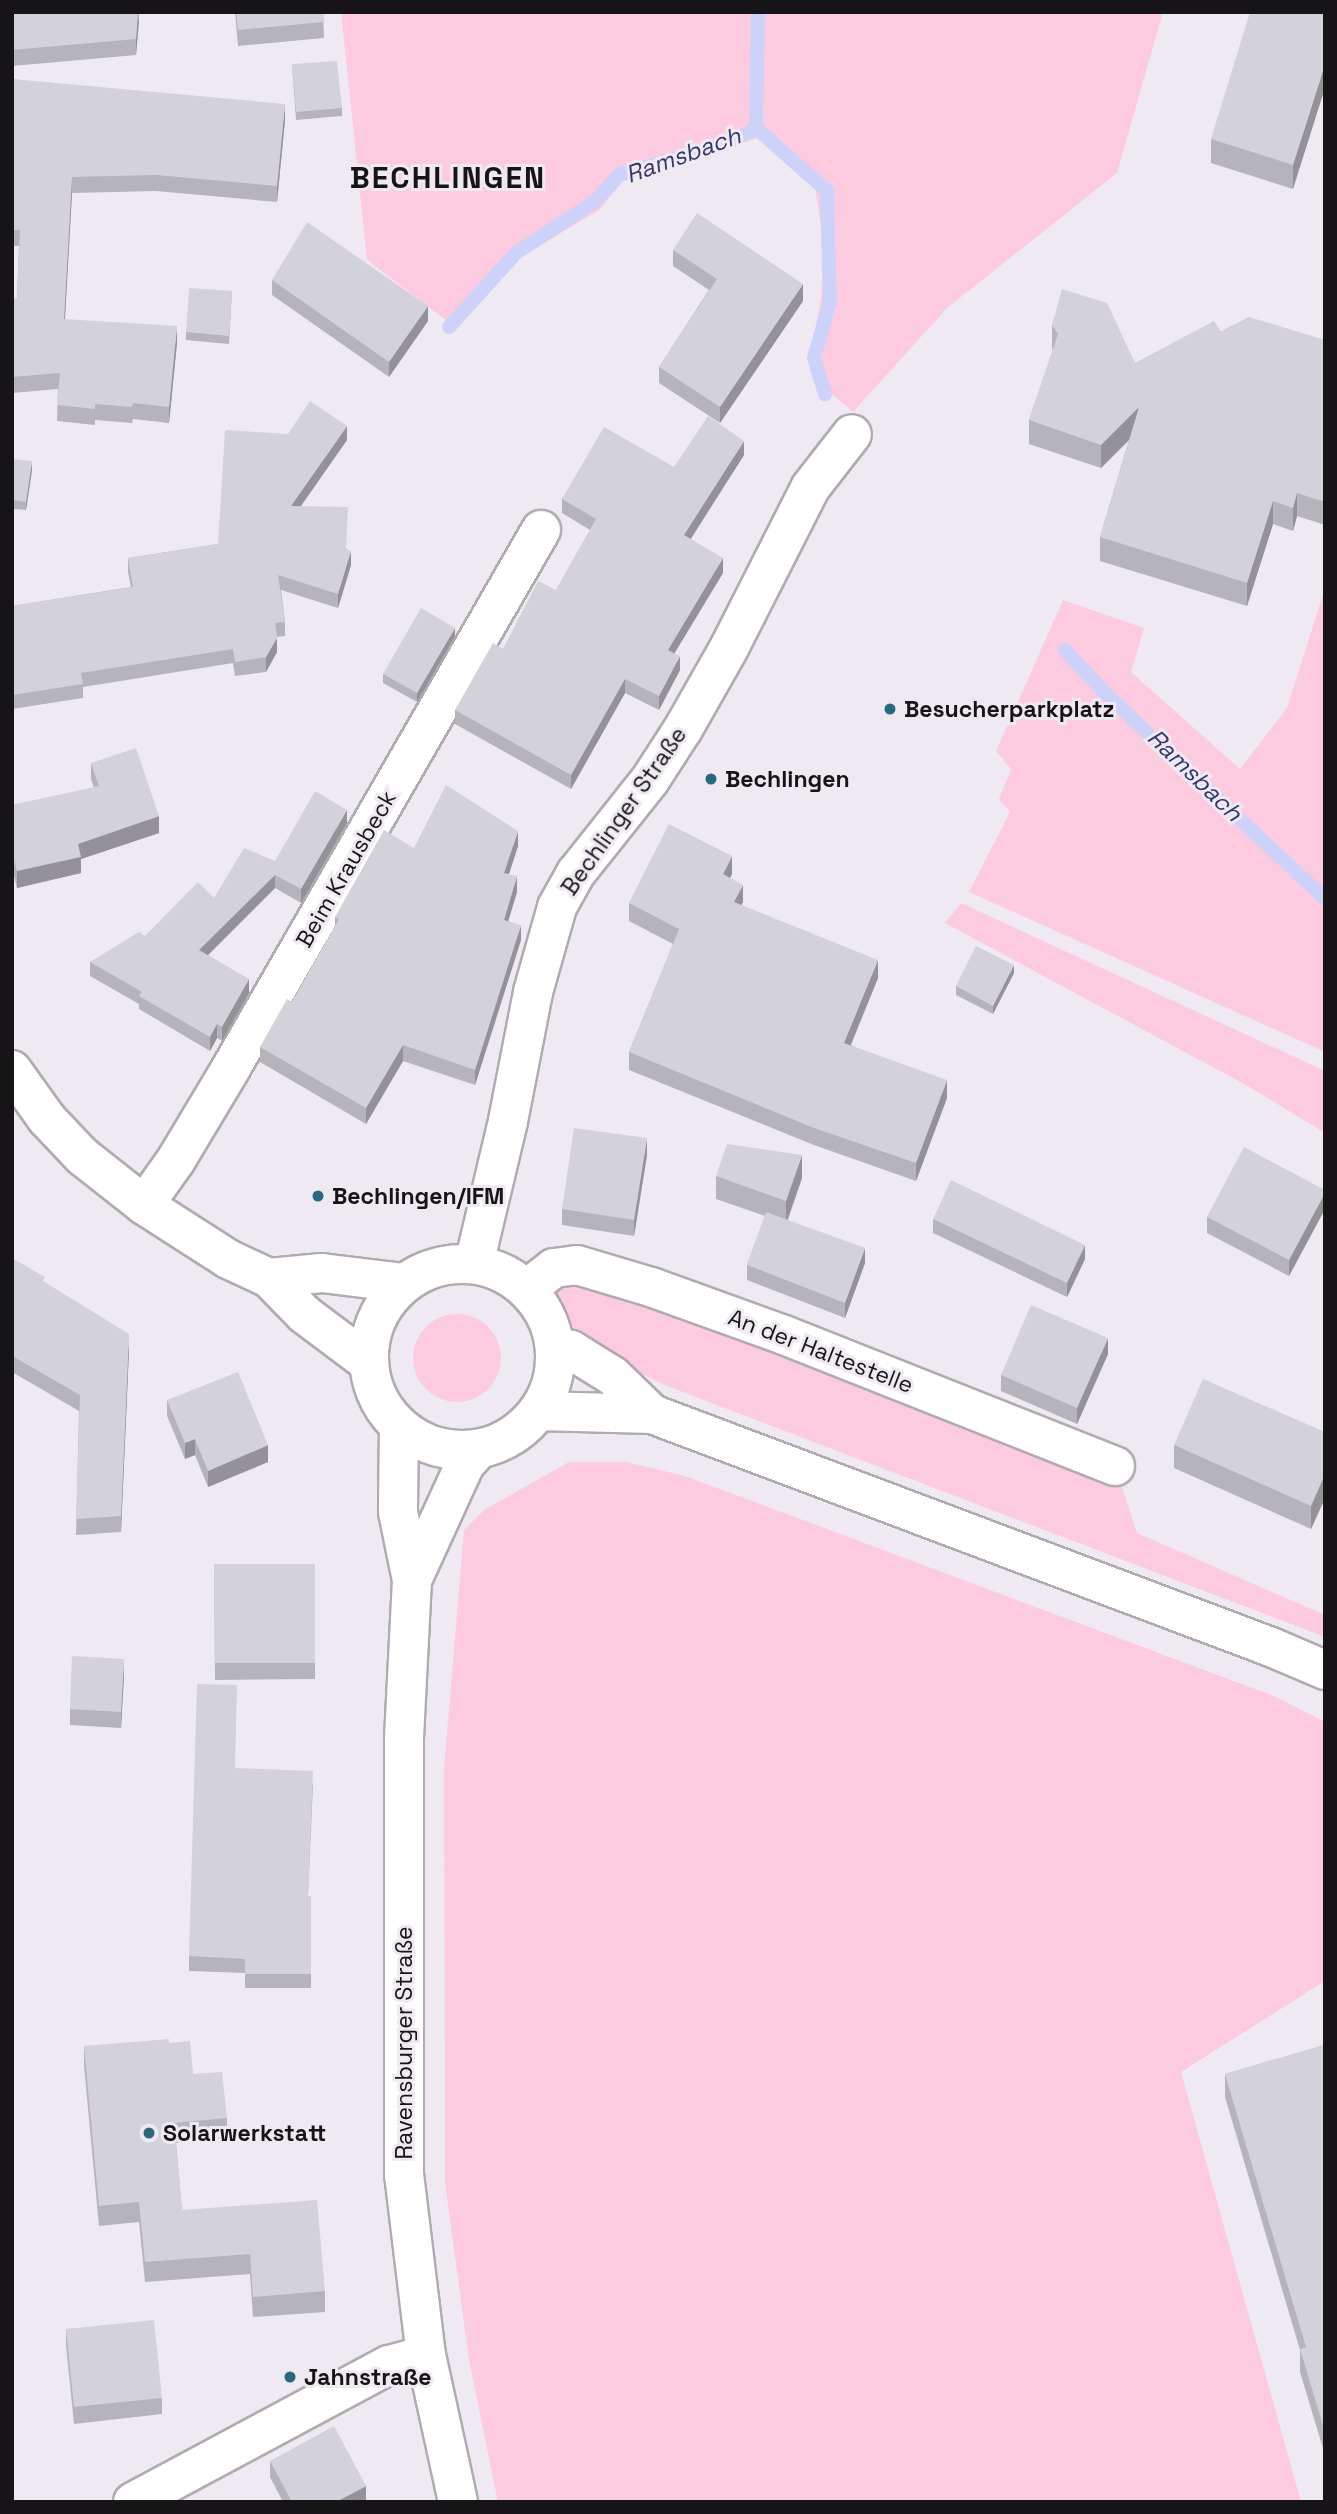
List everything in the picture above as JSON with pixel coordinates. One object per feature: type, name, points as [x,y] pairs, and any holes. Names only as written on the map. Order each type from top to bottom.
[{"type":"street","name":"Bechlinger Straße","points":[[474,1264],[508,1121],[533,992],[557,907],[576,873],[650,780],[683,729],[729,648],[810,488],[852,434]]},
{"type":"street","name":"Beim Krausbeck","points":[[144,1205],[176,1160],[231,1068],[541,530]]},
{"type":"street","points":[[12,1070],[47,1119],[82,1156],[144,1205],[228,1259],[269,1278],[304,1314],[369,1362]]},
{"type":"street","points":[[474,1264],[506,1274],[527,1289],[547,1315],[556,1346],[554,1378],[539,1411],[512,1436],[478,1450],[433,1447],[398,1426],[383,1407],[373,1386],[369,1362],[375,1323],[389,1297],[404,1283],[441,1265],[474,1264]]},
{"type":"street","name":"An der Haltestelle","points":[[527,1289],[554,1268],[577,1265],[589,1268],[784,1335],[1115,1466]]},
{"type":"street","points":[[269,1278],[322,1273],[404,1283]]},
{"type":"street","points":[[556,1346],[571,1350],[613,1376],[652,1413]]},
{"type":"street","points":[[539,1411],[652,1413],[1271,1647],[1325,1670]]},
{"type":"street","name":"Ravensburger Straße","points":[[398,1426],[398,1512],[412,1580],[404,1740],[404,2174],[426,2355],[458,2502]]},
{"type":"street","name":"Ravensburger Straße","points":[[412,1580],[466,1464],[478,1450]]},
{"type":"street","points":[[133,2502],[389,2365],[426,2355]]},
{"type":"shaded area","points":[[341,12],[1163,12],[1117,173],[947,308],[853,412],[827,390],[822,396],[810,359],[821,298],[824,245],[815,186],[758,138],[624,180],[599,210],[521,257],[455,327],[367,260]]},
{"type":"shaded area","points":[[1325,588],[1325,1052],[969,892],[1010,812],[999,799],[1011,769],[996,751],[1063,600],[1144,628],[1131,672],[1240,769],[1287,708]]},
{"type":"shaded area","points":[[961,903],[1325,1071],[1325,1133],[1246,1085],[945,923]]},
{"type":"shaded area","points":[[576,1273],[1117,1472],[1137,1533],[1325,1615],[1325,1637],[667,1386],[566,1338],[549,1291]]},
{"type":"shaded area","points":[[457,1314],[474,1318],[488,1327],[497,1341],[501,1358],[497,1375],[488,1389],[474,1398],[457,1402],[440,1398],[426,1389],[417,1375],[413,1358],[417,1341],[426,1327],[440,1318]]},
{"type":"shaded area","points":[[569,1462],[626,1462],[685,1476],[1274,1696],[1325,1722],[1325,1981],[1181,2072],[1301,2502],[498,2502],[469,2360],[445,2183],[444,1769],[464,1530],[484,1510]]},
{"type":"building","points":[[12,12],[138,12],[136,39],[12,50]]},
{"type":"building","points":[[236,12],[323,12],[324,22],[238,30]]},
{"type":"building","points":[[1250,12],[1325,12],[1325,64],[1293,165],[1211,139]]},
{"type":"building","points":[[337,61],[342,108],[296,112],[292,64]]},
{"type":"building","points":[[12,79],[285,104],[277,186],[156,175],[72,177],[64,319],[177,326],[169,407],[133,403],[132,407],[95,404],[95,409],[57,405],[60,373],[12,377],[12,298],[17,298],[20,230],[12,230]]},
{"type":"building","points":[[697,213],[803,284],[720,407],[659,367],[717,279],[673,250]]},
{"type":"building","points":[[307,222],[428,306],[389,362],[272,280]]},
{"type":"building","points":[[189,288],[232,291],[229,336],[186,332]]},
{"type":"building","points":[[1062,289],[1107,303],[1135,363],[1214,321],[1220,330],[1217,333],[1249,317],[1325,340],[1325,502],[1297,493],[1293,508],[1273,501],[1247,583],[1100,537],[1139,407],[1101,445],[1029,420],[1058,334],[1052,325]]},
{"type":"building","points":[[310,401],[347,426],[291,506],[348,507],[346,549],[351,551],[338,594],[278,575],[285,622],[275,623],[277,638],[266,657],[235,662],[233,649],[81,673],[83,684],[12,695],[12,606],[133,587],[128,558],[218,544],[225,430],[288,434]]},
{"type":"building","points":[[708,416],[744,441],[684,535],[723,558],[668,650],[680,656],[659,696],[625,679],[571,775],[455,710],[493,643],[503,649],[538,581],[556,590],[596,519],[562,499],[604,427],[674,467]]},
{"type":"building","points":[[12,459],[32,461],[26,502],[12,500]]},
{"type":"building","points":[[421,608],[455,628],[417,693],[383,674]]},
{"type":"building","points":[[136,748],[159,816],[78,844],[81,857],[17,871],[12,852],[12,805],[99,786],[91,763]]},
{"type":"building","points":[[446,785],[518,831],[504,873],[517,876],[504,920],[521,925],[475,1070],[403,1045],[366,1108],[260,1047],[287,999],[292,1002],[339,919],[335,917],[384,830],[414,848]]},
{"type":"building","points":[[315,791],[347,810],[301,889],[275,875],[199,950],[249,979],[222,1027],[217,1024],[210,1037],[139,996],[142,992],[90,962],[139,932],[145,936],[198,882],[214,898],[244,848],[275,861]]},
{"type":"building","points":[[669,824],[732,856],[723,874],[743,885],[734,902],[878,960],[844,1043],[947,1080],[916,1163],[814,1128],[629,1052],[679,929],[629,903]]},
{"type":"building","points":[[976,946],[1014,965],[993,1006],[956,986]]},
{"type":"building","points":[[574,1128],[647,1138],[634,1220],[562,1209]]},
{"type":"building","points":[[727,1144],[802,1155],[786,1201],[716,1176]]},
{"type":"building","points":[[1244,1147],[1325,1190],[1289,1260],[1207,1217]]},
{"type":"building","points":[[951,1180],[1085,1245],[1067,1283],[933,1219]]},
{"type":"building","points":[[766,1212],[865,1248],[845,1303],[747,1265]]},
{"type":"building","points":[[12,1258],[45,1277],[43,1281],[129,1334],[121,1516],[76,1519],[80,1395],[12,1356]]},
{"type":"building","points":[[1031,1305],[1108,1338],[1077,1408],[1001,1375]]},
{"type":"building","points":[[238,1372],[268,1445],[208,1471],[195,1439],[185,1443],[167,1400]]},
{"type":"building","points":[[1203,1379],[1325,1432],[1325,1474],[1311,1506],[1174,1445]]},
{"type":"building","points":[[214,1564],[315,1564],[315,1663],[215,1663]]},
{"type":"building","points":[[72,1656],[124,1659],[121,1712],[70,1709]]},
{"type":"building","points":[[197,1684],[237,1685],[235,1768],[313,1771],[308,1896],[311,1896],[311,1974],[245,1974],[245,1959],[189,1956]]},
{"type":"building","points":[[169,2039],[169,2043],[190,2041],[193,2074],[222,2072],[227,2118],[174,2123],[182,2210],[317,2200],[325,2291],[253,2297],[250,2254],[145,2262],[139,2202],[99,2206],[84,2046]]},
{"type":"building","points":[[1325,2045],[1325,2432],[1300,2349],[1306,2347],[1225,2074]]},
{"type":"building","points":[[154,2320],[162,2398],[74,2407],[66,2329]]},
{"type":"building","points":[[334,2426],[366,2486],[336,2502],[292,2502],[270,2461]]},
{"type":"waterway","points":[[756,128],[758,12]]},
{"type":"waterway","name":"Ramsbach","points":[[449,327],[516,253],[594,202],[619,175],[731,142],[756,128],[827,191],[830,302],[814,358],[825,394]]},
{"type":"waterway","name":"Ramsbach","points":[[1065,650],[1106,694],[1325,899]]},
{"type":"place","name":"Besucherparkplatz","points":[[890,709]]},
{"type":"place","name":"Bechlingen","points":[[711,779]]},
{"type":"place","name":"Bechlingen/IFM","points":[[318,1196]]},
{"type":"place","name":"Solarwerkstatt","points":[[149,2133]]},
{"type":"place","name":"Jahnstraße","points":[[290,2377]]},
{"type":"district","name":"BECHLINGEN","points":[[448,178]]}]
